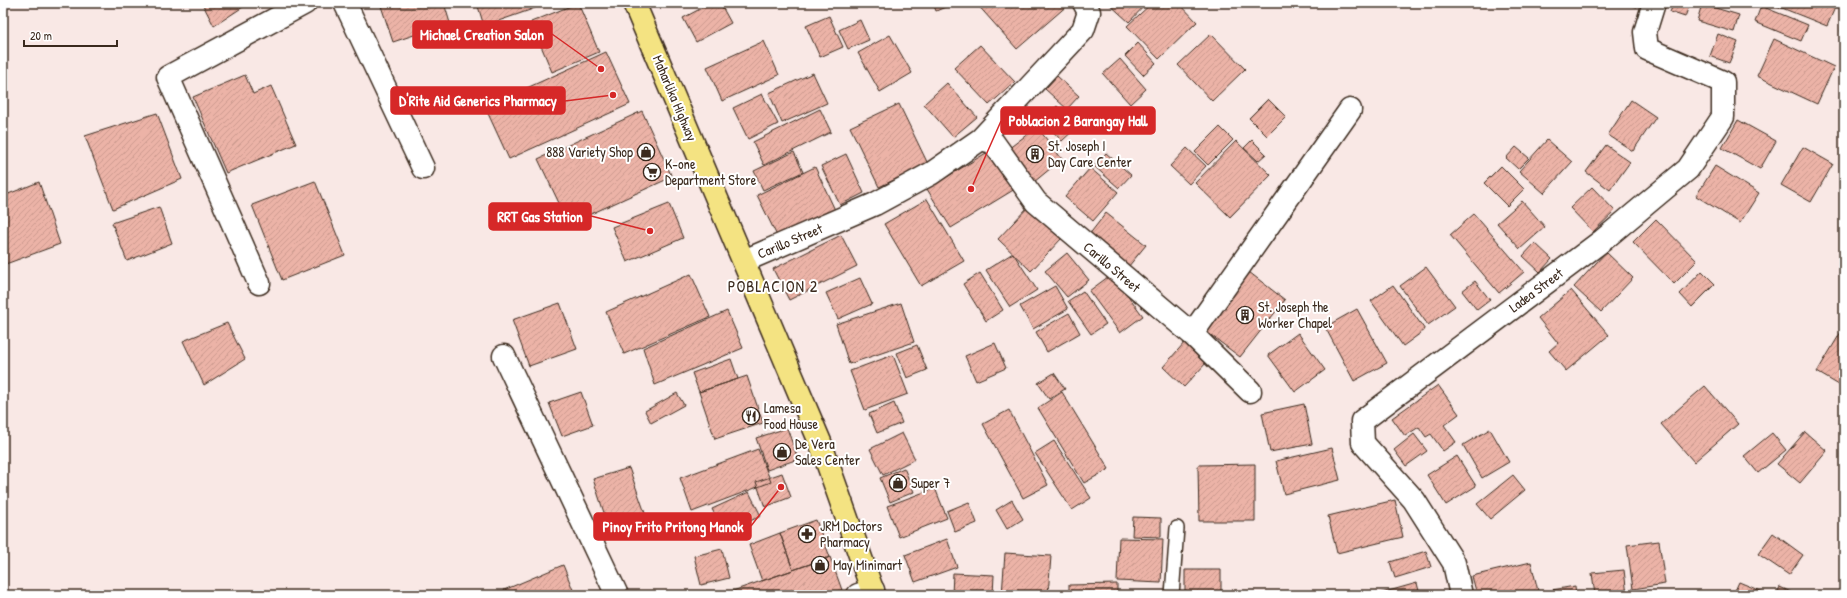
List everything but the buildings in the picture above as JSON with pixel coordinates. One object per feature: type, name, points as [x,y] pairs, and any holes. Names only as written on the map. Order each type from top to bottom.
[{"type":"highway","name":"Maharlika Highway","points":[[634,3],[820,442],[868,593]]},
{"type":"street","points":[[259,283],[168,77],[305,3]]},
{"type":"street","points":[[345,3],[423,168]]},
{"type":"street","name":"Carillo Street","points":[[744,261],[875,204],[932,174],[981,139],[1083,30],[1089,12],[1084,3]]},
{"type":"street","name":"Ladea Street","points":[[1461,595],[1454,563],[1414,500],[1363,443],[1362,421],[1603,240],[1688,169],[1723,117],[1723,82],[1647,50],[1645,32],[1654,3]]},
{"type":"street","points":[[1192,334],[1350,110]]},
{"type":"street","name":"Carillo Street","points":[[981,139],[993,142],[1036,202],[1192,334],[1250,391]]},
{"type":"street","points":[[504,356],[617,595]]},
{"type":"lane","points":[[1172,595],[1177,528]]},
{"type":"place","name":"Michael Creation Salon","points":[[601,69]]},
{"type":"place","name":"D'Rite Aid Generics Pharmacy","points":[[613,95]]},
{"type":"place","name":"888 Variety Shop","points":[[646,152]]},
{"type":"place","name":"St. Joseph I Day Care Center","points":[[1035,154]]},
{"type":"place","name":"K-one Department Store","points":[[652,172]]},
{"type":"place","name":"Poblacion 2 Barangay Hall","points":[[971,189]]},
{"type":"place","name":"RRT Gas Station","points":[[650,231]]},
{"type":"place","name":"St. Joseph the Worker Chapel","points":[[1245,315]]},
{"type":"place","name":"Lamesa Food House","points":[[751,416]]},
{"type":"place","name":"De Vera Sales Center","points":[[782,452]]},
{"type":"place","name":"Super 7","points":[[898,483]]},
{"type":"place","name":"Pinoy Frito Pritong Manok","points":[[781,487]]},
{"type":"place","name":"JRM Doctors Pharmacy","points":[[807,534]]},
{"type":"place","name":"May Minimart","points":[[820,565]]},
{"type":"district","name":"POBLACION 2","points":[[773,286]]}]
